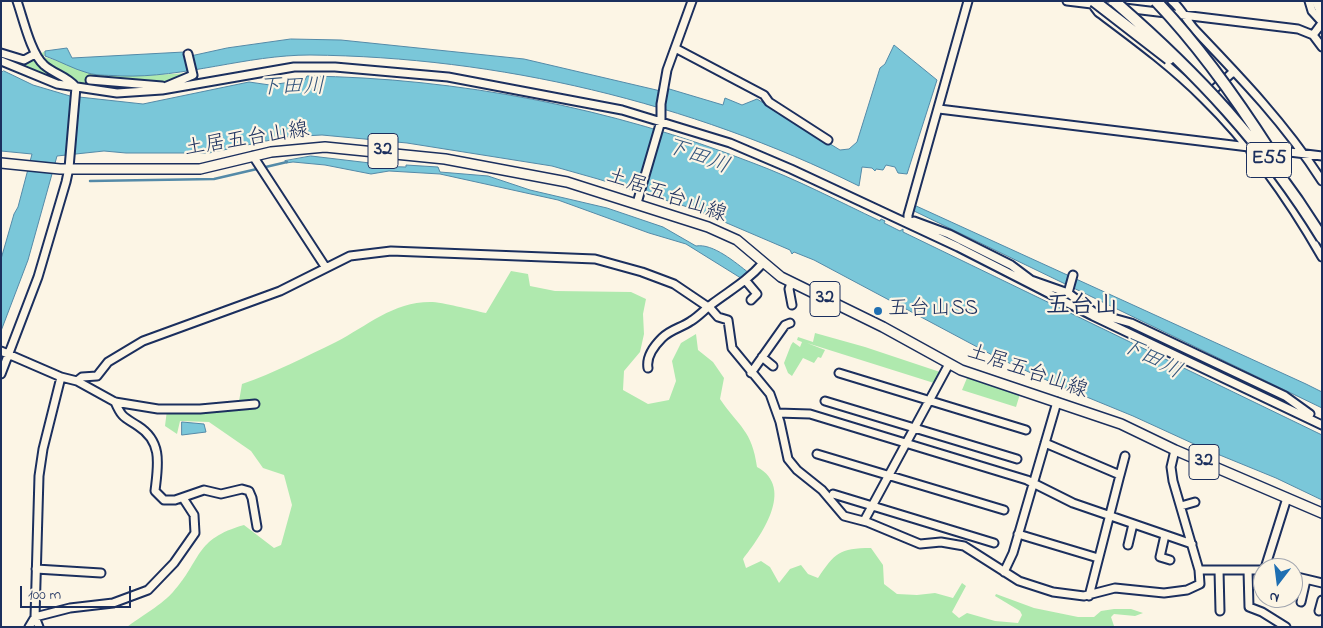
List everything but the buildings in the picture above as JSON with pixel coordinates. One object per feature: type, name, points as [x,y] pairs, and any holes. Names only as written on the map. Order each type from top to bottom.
[{"type":"highway","name":"E55","points":[[1114,1],[1179,59],[1206,94],[1261,149],[1322,238]]},
{"type":"highway","points":[[1156,1],[1185,32],[1221,78],[1322,231]]},
{"type":"highway","points":[[1316,1],[1322,12]]},
{"type":"highway","points":[[1093,3],[1206,94]]},
{"type":"main road","name":"土居五台山線","points":[[1,163],[26,167],[200,169],[257,163],[294,148],[325,147],[391,152],[529,174],[637,200],[737,240],[774,273],[791,283],[883,327],[970,374],[1121,424],[1175,450],[1322,513]]},
{"type":"street","points":[[1,374],[38,277],[65,168],[70,158],[75,89],[70,80],[45,67],[35,54],[17,1]]},
{"type":"street","points":[[637,200],[660,122],[667,70],[692,1]]},
{"type":"street","points":[[908,223],[908,215],[968,1]]},
{"type":"street","points":[[1067,1],[1298,29],[1313,35],[1322,47]]},
{"type":"street","points":[[1172,1],[1189,25],[1270,110],[1304,153],[1322,181]]},
{"type":"street","points":[[1308,1],[1312,11],[1322,23],[1313,35]]},
{"type":"street","points":[[675,48],[764,95],[769,102],[828,140]]},
{"type":"street","points":[[1,53],[24,60],[35,54]]},
{"type":"street","points":[[90,80],[162,88],[193,75],[188,54]]},
{"type":"street","points":[[1,61],[40,78],[75,89],[117,93],[162,88],[294,67],[335,67],[448,77],[583,101],[660,122],[764,156],[908,223],[914,221],[949,234],[1011,265],[1030,282],[1094,314],[1131,323],[1277,392],[1322,425]]},
{"type":"street","points":[[1234,71],[1206,94],[1247,147],[1308,234],[1322,258]]},
{"type":"street","points":[[939,109],[1144,132],[1322,156]]},
{"type":"street","points":[[257,163],[326,268]]},
{"type":"street","points":[[1308,234],[1322,225]]},
{"type":"street","points":[[77,381],[82,377],[97,376],[108,362],[143,341],[280,291],[350,256],[392,251],[595,259],[642,272],[674,284],[708,307],[718,317],[728,320],[732,348],[770,394],[777,413],[785,452],[790,462],[822,490],[842,515],[864,521],[920,544],[941,542],[964,546],[1019,581],[1035,587],[1089,596],[1115,588],[1164,593],[1187,590],[1200,584],[1199,570],[1173,481],[1171,467],[1175,450]]},
{"type":"street","points":[[648,368],[649,354],[661,339],[675,327],[690,322],[746,281],[764,263]]},
{"type":"street","points":[[1068,293],[1073,275]]},
{"type":"street","points":[[746,281],[757,294],[751,300]]},
{"type":"street","points":[[1030,282],[1068,293],[1094,314]]},
{"type":"street","points":[[791,283],[789,289],[792,305]]},
{"type":"street","points":[[751,373],[785,326],[790,323]]},
{"type":"street","points":[[1,351],[61,377],[77,381],[115,402],[158,409],[255,404]]},
{"type":"street","points":[[762,357],[773,366]]},
{"type":"street","points":[[864,521],[949,364]]},
{"type":"street","points":[[839,373],[1026,430]]},
{"type":"street","points":[[39,627],[35,617],[39,476],[43,449],[61,377]]},
{"type":"street","points":[[825,401],[1017,459]]},
{"type":"street","points":[[115,402],[122,418],[147,433],[157,447],[155,491],[164,500],[183,498],[204,490],[221,494],[242,489],[248,491],[252,498],[257,527]]},
{"type":"street","points":[[1004,572],[1018,534],[1057,402]]},
{"type":"street","points":[[777,413],[810,414],[1034,482],[1070,501],[1192,544]]},
{"type":"street","points":[[1313,418],[1322,419]]},
{"type":"street","points":[[1045,442],[1120,474]]},
{"type":"street","points":[[817,454],[1004,510]]},
{"type":"street","points":[[1089,596],[1125,456]]},
{"type":"street","points":[[833,494],[994,543]]},
{"type":"street","points":[[29,627],[35,617],[70,608],[113,603],[148,590],[174,563],[195,533],[194,515],[183,498]]},
{"type":"street","points":[[1268,558],[1287,498]]},
{"type":"street","points":[[1181,506],[1195,502]]},
{"type":"street","points":[[1128,545],[1133,524]]},
{"type":"street","points":[[1018,534],[1098,558]]},
{"type":"street","points":[[1165,535],[1160,557],[1170,560]]},
{"type":"street","points":[[36,568],[101,573]]},
{"type":"street","points":[[1199,570],[1253,570]]},
{"type":"street","points":[[1219,570],[1220,611]]},
{"type":"street","points":[[1248,570],[1249,607],[1262,612],[1286,627]]},
{"type":"street","points":[[1303,579],[1322,583]]},
{"type":"street","points":[[1303,593],[1306,580]]},
{"type":"street","points":[[1319,611],[1322,600]]},
{"type":"green space","points":[[45,51],[44,57],[66,63],[88,73],[136,76],[190,73],[159,87],[124,91],[88,87],[42,59],[42,53]]},
{"type":"green space","points":[[1,55],[28,62],[34,59],[47,73],[66,81],[52,80],[1,58]]},
{"type":"green space","points":[[511,271],[528,274],[530,286],[555,291],[631,292],[646,299],[643,314],[644,334],[640,352],[624,371],[623,390],[648,404],[669,400],[676,381],[672,361],[681,343],[696,334],[698,350],[713,362],[724,378],[720,399],[744,430],[752,445],[757,467],[768,476],[774,487],[771,513],[758,538],[743,559],[746,568],[761,561],[770,567],[779,583],[790,569],[801,565],[808,574],[818,578],[829,563],[839,554],[852,549],[871,548],[883,565],[884,584],[897,594],[917,595],[935,593],[953,598],[962,583],[966,586],[952,612],[959,618],[967,613],[995,621],[1018,623],[1022,615],[1020,611],[995,596],[996,594],[1034,608],[1078,617],[1094,617],[1101,611],[1114,609],[1131,609],[1143,613],[1135,616],[1114,614],[1111,617],[1114,626],[1119,627],[127,627],[158,606],[169,596],[182,581],[207,544],[216,537],[244,525],[274,548],[281,545],[292,505],[284,475],[263,468],[251,451],[209,422],[180,421],[177,434],[165,426],[167,410],[202,413],[220,412],[238,407],[242,384],[301,359],[336,342],[392,310],[404,306],[436,302],[486,313]]},
{"type":"green space","points":[[815,333],[865,347],[940,372],[934,383],[807,343],[825,350],[821,358],[818,357],[814,363],[803,358],[792,376],[788,373],[784,363],[791,345],[793,342],[800,347],[802,342],[797,340],[798,337],[813,342]]},
{"type":"green space","points":[[967,378],[1020,394],[1016,407],[962,390]]},
{"type":"water","points":[[291,39],[341,40],[524,59],[665,92],[666,88],[723,105],[725,98],[742,105],[757,99],[840,150],[849,149],[857,142],[880,68],[885,64],[894,45],[937,80],[907,174],[898,173],[895,167],[886,165],[883,170],[876,169],[875,171],[872,168],[862,167],[859,186],[794,156],[728,130],[660,108],[592,90],[522,75],[452,64],[310,55],[262,59],[169,74],[121,76],[88,73],[45,56],[45,51],[67,48],[72,58],[184,52],[186,57],[227,48]]},
{"type":"water","name":"下田川","points":[[4,71],[33,85],[70,96],[143,104],[249,82],[270,85],[305,80],[307,76],[364,78],[478,90],[590,112],[645,126],[769,169],[880,221],[881,219],[885,221],[884,223],[900,231],[903,229],[903,232],[1322,435],[1322,500],[1133,416],[1055,384],[1053,386],[1053,383],[996,357],[814,260],[794,252],[792,254],[790,250],[694,209],[552,166],[407,143],[322,135],[285,137],[209,153],[126,153],[104,151],[57,156],[28,260],[1,331],[1,259],[14,214],[18,207],[32,154],[1,151],[1,73]]},
{"type":"water","points":[[311,156],[370,163],[370,166],[406,167],[406,165],[438,167],[440,172],[488,176],[530,190],[607,208],[663,227],[696,246],[703,246],[717,251],[749,273],[744,280],[686,244],[649,233],[558,200],[440,174],[389,171],[371,174],[325,165],[286,163],[285,161]]},
{"type":"water","points":[[914,205],[1306,384],[1322,392],[1322,408],[912,210]]},
{"type":"water","points":[[182,422],[204,424],[206,432],[182,435]]},
{"type":"waterway","points":[[90,181],[214,179],[287,162]]},
{"type":"place","name":"五台山SS","points":[[878,311]]},
{"type":"district","name":"五台山","points":[[1082,308]]}]
